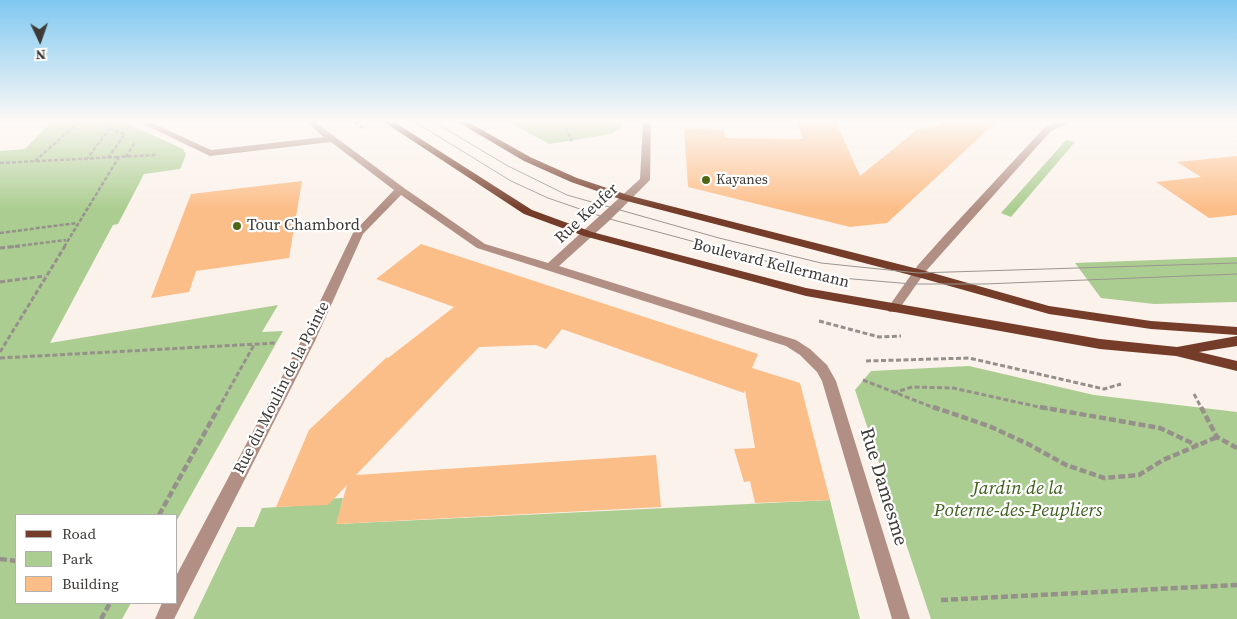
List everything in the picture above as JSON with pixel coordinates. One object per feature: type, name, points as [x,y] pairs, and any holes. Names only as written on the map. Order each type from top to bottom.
[{"type":"main road","name":"Boulevard Kellermann","points":[[433,151],[528,212],[588,234],[763,282],[893,309],[1100,344],[1176,351],[1237,366]]},
{"type":"main road","name":"Boulevard Kellermann","points":[[513,151],[574,180],[627,198],[918,273],[1049,310],[1152,325],[1237,331]]},
{"type":"main road","name":"Boulevard Kellermann","points":[[1176,351],[1237,341]]},
{"type":"street","points":[[205,151],[210,153],[228,151]]},
{"type":"street","points":[[348,151],[400,190],[481,246],[550,268]]},
{"type":"street","name":"Rue Keufer","points":[[550,268],[627,198],[644,180],[646,151]]},
{"type":"street","points":[[893,309],[918,273],[1028,151]]},
{"type":"street","name":"Rue du Moulin de la Pointe","points":[[178,591],[308,341],[358,233],[400,190]]},
{"type":"street","name":"Rue Damesme","points":[[550,268],[791,343],[805,352],[822,369],[828,381],[901,619]]},
{"type":"street","points":[[164,619],[172,604]]},
{"type":"path","points":[[34,162],[47,151]]},
{"type":"path","points":[[86,160],[93,151]]},
{"type":"path","points":[[108,158],[113,151]]},
{"type":"path","points":[[126,157],[130,151]]},
{"type":"path","points":[[0,164],[210,153]]},
{"type":"path","points":[[0,352],[77,222],[119,157]]},
{"type":"path","points":[[0,233],[77,222]]},
{"type":"path","points":[[0,248],[67,240]]},
{"type":"path","points":[[0,282],[45,276]]},
{"type":"path","points":[[0,358],[282,343]]},
{"type":"path","points":[[160,514],[254,345]]},
{"type":"path","points":[[866,362],[969,358],[1104,389],[1121,384]]},
{"type":"path","points":[[863,380],[893,393],[989,426],[1066,465],[1104,478],[1140,475],[1163,460],[1217,437]]},
{"type":"path","points":[[893,393],[912,387],[954,388],[1038,407],[1160,428],[1198,446]]},
{"type":"path","points":[[1194,394],[1217,437],[1237,448]]},
{"type":"path","points":[[0,559],[15,561]]},
{"type":"path","points":[[942,600],[1237,585]]},
{"type":"path","points":[[101,619],[109,604]]},
{"type":"green space","points":[[0,151],[184,151],[186,155],[180,169],[144,174],[118,224],[113,225],[50,343],[278,305],[262,332],[283,331],[178,518],[178,514],[15,514],[15,604],[130,604],[122,619],[0,619]]},
{"type":"green space","points":[[1056,151],[1067,151],[1011,217],[1001,213]]},
{"type":"green space","points":[[1237,257],[1237,302],[1154,304],[1101,298],[1075,263]]},
{"type":"green space","name":"Jardin de la Poterne-des-Peupliers","points":[[969,366],[1094,395],[1237,412],[1237,619],[931,619],[855,390],[871,371]]},
{"type":"green space","points":[[343,498],[337,524],[830,500],[860,619],[193,619],[237,527],[254,527],[262,508],[294,506],[296,500]]},
{"type":"building","points":[[686,151],[849,151],[860,176],[891,151],[965,151],[887,223],[850,227],[688,187]]},
{"type":"building","points":[[1237,156],[1237,215],[1209,218],[1156,182],[1201,177],[1177,162]]},
{"type":"building","name":"Tour Chambord","points":[[302,181],[289,258],[196,271],[189,292],[151,298],[191,194]]},
{"type":"building","points":[[421,244],[758,354],[752,368],[800,383],[830,500],[755,503],[750,481],[744,482],[734,449],[755,448],[745,390],[744,393],[562,329],[546,349],[536,345],[479,347],[356,475],[656,455],[661,507],[336,524],[347,485],[328,505],[276,507],[309,430],[387,357],[454,307],[376,279]]},
{"type":"tram line","points":[[462,151],[511,181],[548,198],[606,218],[803,271],[841,278],[912,284],[984,284],[1237,274]]},
{"type":"tram line","points":[[483,151],[508,166],[567,195],[719,238],[821,263],[918,273],[1237,263]]},
{"type":"place","name":"Kayanes","points":[[706,180]]},
{"type":"place","name":"Tour Chambord","points":[[237,226]]}]
